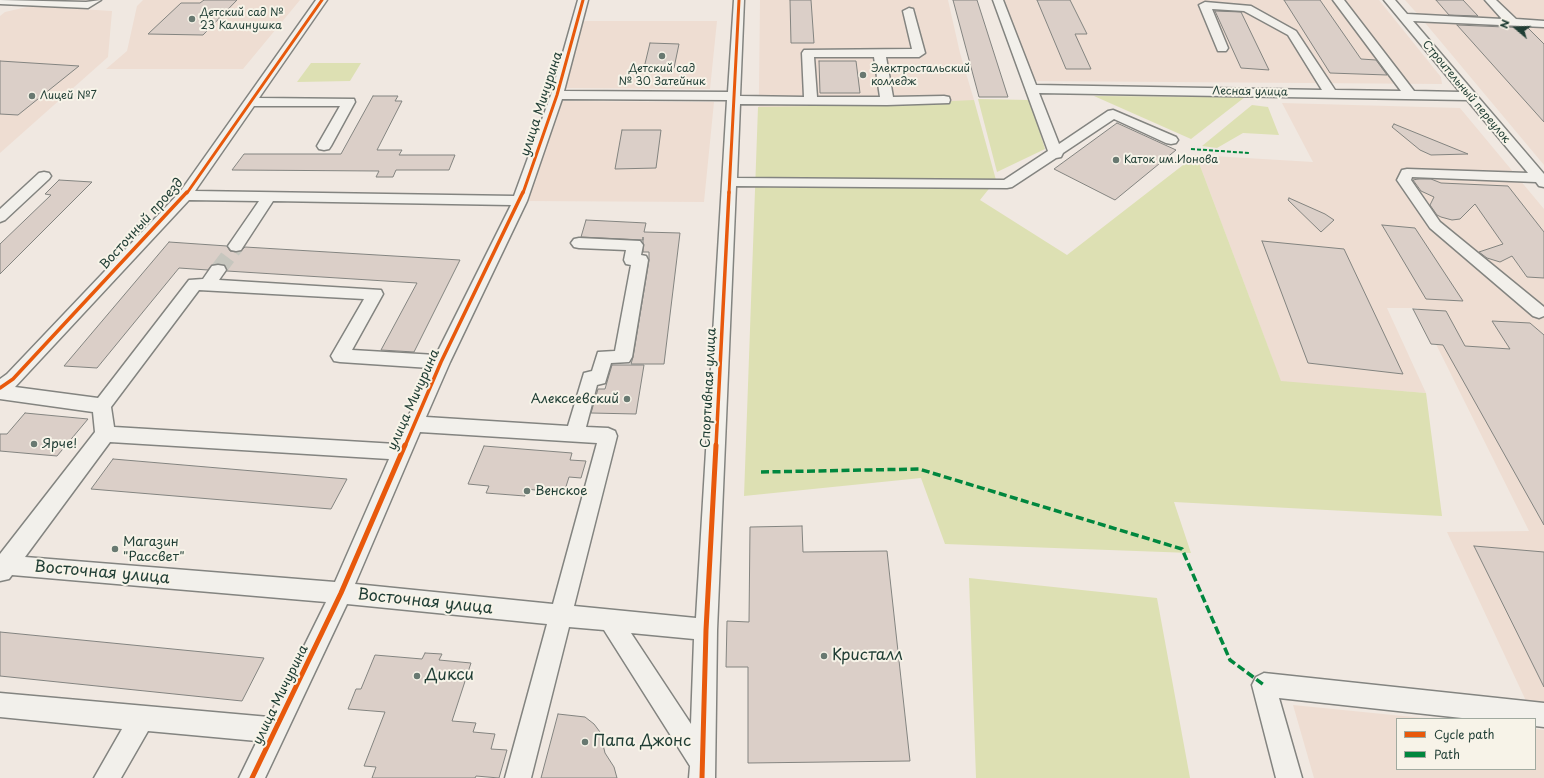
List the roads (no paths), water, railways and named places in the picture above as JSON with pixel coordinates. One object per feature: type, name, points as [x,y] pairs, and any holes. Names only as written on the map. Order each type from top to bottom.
[{"type":"street","points":[[0,1],[88,5],[96,0]]},
{"type":"street","name":"Восточный проезд","points":[[0,388],[13,379],[184,195],[322,0]]},
{"type":"street","name":"улица Мичурина","points":[[252,778],[341,594],[441,362],[520,201],[557,95],[583,0]]},
{"type":"street","name":"Спортивная улица","points":[[703,771],[706,630],[739,0]]},
{"type":"street","points":[[998,0],[1056,154]]},
{"type":"street","points":[[1338,0],[1410,95]]},
{"type":"street","name":"Строительный переулок","points":[[1389,0],[1542,181]]},
{"type":"street","points":[[1490,0],[1513,23]]},
{"type":"street","points":[[1222,48],[1205,5],[1247,8],[1292,33],[1331,94]]},
{"type":"street","points":[[811,100],[808,53],[919,53],[909,11]]},
{"type":"street","points":[[1403,17],[1544,24]]},
{"type":"street","points":[[879,53],[887,101]]},
{"type":"street","name":"Лесная улица","points":[[1031,89],[1470,96]]},
{"type":"street","points":[[557,95],[887,101],[944,100]]},
{"type":"street","points":[[250,102],[350,102],[324,146]]},
{"type":"street","points":[[730,182],[1007,184],[1056,154],[1113,114],[1171,140]]},
{"type":"street","points":[[1539,312],[1435,225],[1404,180],[1407,173],[1542,181]]},
{"type":"street","points":[[0,217],[44,176]]},
{"type":"street","points":[[184,195],[520,201]]},
{"type":"street","points":[[236,246],[269,196]]},
{"type":"street","points":[[575,434],[590,378],[599,378],[604,357],[623,357],[640,260],[632,260],[635,245],[579,243]]},
{"type":"street","points":[[207,285],[218,270]]},
{"type":"street","points":[[2,568],[105,434],[102,406],[195,284],[375,294],[340,356],[441,362]]},
{"type":"street","points":[[0,392],[102,406]]},
{"type":"street","points":[[413,424],[608,436],[518,778]]},
{"type":"street","points":[[105,434],[402,452]]},
{"type":"street","name":"Восточная улица","points":[[2,568],[341,594],[706,630]]},
{"type":"street","points":[[610,620],[703,771]]},
{"type":"street","points":[[1289,778],[1264,685],[1544,715]]},
{"type":"street","points":[[0,705],[276,730]]},
{"type":"street","points":[[107,778],[142,719]]},
{"type":"tunnel","points":[[218,270],[236,246]]},
{"type":"place","name":"Детский сад № 23 Калинушка","points":[[192,19]]},
{"type":"place","name":"Детский сад № 30 Затейник","points":[[662,56]]},
{"type":"place","name":"Электростальский колледж","points":[[863,75]]},
{"type":"place","name":"Лицей №7","points":[[32,96]]},
{"type":"place","name":"Каток им.Ионова","points":[[1116,160]]},
{"type":"place","name":"Алексеевский","points":[[627,399]]},
{"type":"place","name":"Ярче!","points":[[34,444]]},
{"type":"place","name":"Венское","points":[[527,491]]},
{"type":"place","name":"Магазин \"Рассвет\"","points":[[115,549]]},
{"type":"place","name":"Кристалл","points":[[824,656]]},
{"type":"place","name":"Дикси","points":[[417,676]]},
{"type":"place","name":"Папа Джонс","points":[[585,742]]}]
